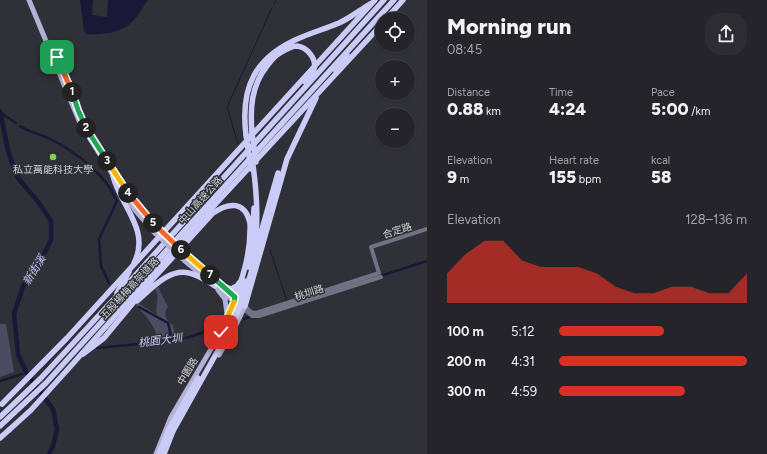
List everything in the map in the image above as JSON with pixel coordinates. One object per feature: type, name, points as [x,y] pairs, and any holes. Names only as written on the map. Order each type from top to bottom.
[{"type":"highway","points":[[242,305],[257,231],[257,196],[247,120],[249,101],[254,82],[260,70],[278,48],[301,37],[339,23],[376,0]]},
{"type":"highway","name":"五股楊梅高架道路","points":[[1,404],[67,338],[376,0]]},
{"type":"highway","name":"中山高速公路","points":[[0,417],[41,378],[113,300],[384,0]]},
{"type":"highway","name":"中山高速公路","points":[[0,426],[46,383],[394,0]]},
{"type":"highway","points":[[392,12],[403,0]]},
{"type":"highway","points":[[164,454],[171,430],[225,338],[239,310],[246,290],[278,174],[288,146],[316,98],[364,32]]},
{"type":"highway","name":"五股楊梅高架道路","points":[[0,438],[31,410],[197,224],[375,32]]},
{"type":"highway","points":[[249,135],[252,98],[258,78],[277,54],[288,48],[297,46],[306,49],[314,61],[314,68],[286,108]]},
{"type":"highway","points":[[242,305],[287,159],[316,98]]},
{"type":"highway","points":[[253,166],[261,212],[257,260]]},
{"type":"highway","points":[[157,454],[221,338],[235,309],[246,277],[250,262],[254,227],[253,166]]},
{"type":"highway","points":[[113,176],[114,183],[134,218],[139,236],[138,256],[113,300]]},
{"type":"highway","points":[[46,383],[104,338],[152,280],[213,213],[220,208],[236,205],[247,213],[250,228],[248,257]]},
{"type":"highway","points":[[235,299],[257,231]]},
{"type":"highway","points":[[127,310],[165,278],[174,274],[188,272],[214,286]]},
{"type":"highway","points":[[221,285],[227,288],[233,288],[240,283],[243,276]]},
{"type":"main road","points":[[29,0],[80,123],[135,210],[210,280],[242,305],[225,338],[220,352]]},
{"type":"main road","points":[[32,0],[66,76],[78,110],[88,132],[128,192],[157,231]]},
{"type":"main road","points":[[187,259],[221,285],[235,299]]},
{"type":"main road","points":[[210,280],[225,299],[227,317]]},
{"type":"main road","name":"中園路","points":[[157,454],[171,416],[221,332],[235,299]]},
{"type":"main road","name":"中園路","points":[[164,454],[191,400],[235,327],[242,305]]},
{"type":"street","name":"合定路","points":[[380,275],[371,247],[427,229]]},
{"type":"street","name":"桃圳路","points":[[242,305],[251,312],[256,313],[380,275]]},
{"type":"shaded area","points":[[80,0],[93,0],[92,15],[107,17],[108,0],[148,0],[139,14],[129,25],[118,31],[87,34],[84,31]]},
{"type":"shaded area","points":[[158,287],[168,307],[166,309],[166,317],[173,325],[175,334],[157,337],[156,332],[146,316],[136,305],[138,303],[157,315],[157,292],[155,289]]},
{"type":"shaded area","points":[[0,324],[6,324],[14,372],[0,377]]},
{"type":"waterway","points":[[274,4],[276,0]]},
{"type":"waterway","points":[[238,144],[227,107],[272,8]]},
{"type":"waterway","name":"新街溪","points":[[0,111],[8,151],[18,178],[39,203],[51,221],[51,240],[36,270],[23,286],[14,314],[18,354],[26,372],[53,409],[57,429],[53,446],[49,454]]},
{"type":"waterway","points":[[1,113],[16,123]]},
{"type":"waterway","points":[[20,126],[48,138],[71,151],[98,173],[112,191],[117,201],[99,239],[101,266],[109,283]]},
{"type":"waterway","points":[[270,250],[287,301]]},
{"type":"waterway","name":"桃園大圳","points":[[383,275],[427,261]]},
{"type":"waterway","points":[[139,307],[168,323],[172,340]]},
{"type":"waterway","name":"桃園大圳","points":[[244,319],[249,317]]},
{"type":"waterway","name":"桃園大圳","points":[[97,348],[159,342],[190,337],[221,326]]},
{"type":"waterway","name":"桃園大圳","points":[[0,381],[22,374]]},
{"type":"place","name":"私立萬能科技大學","points":[[53,157]]},
{"type":"route","points":[[57,57],[88,132],[128,192],[158,229],[235,297],[221,332]]}]
